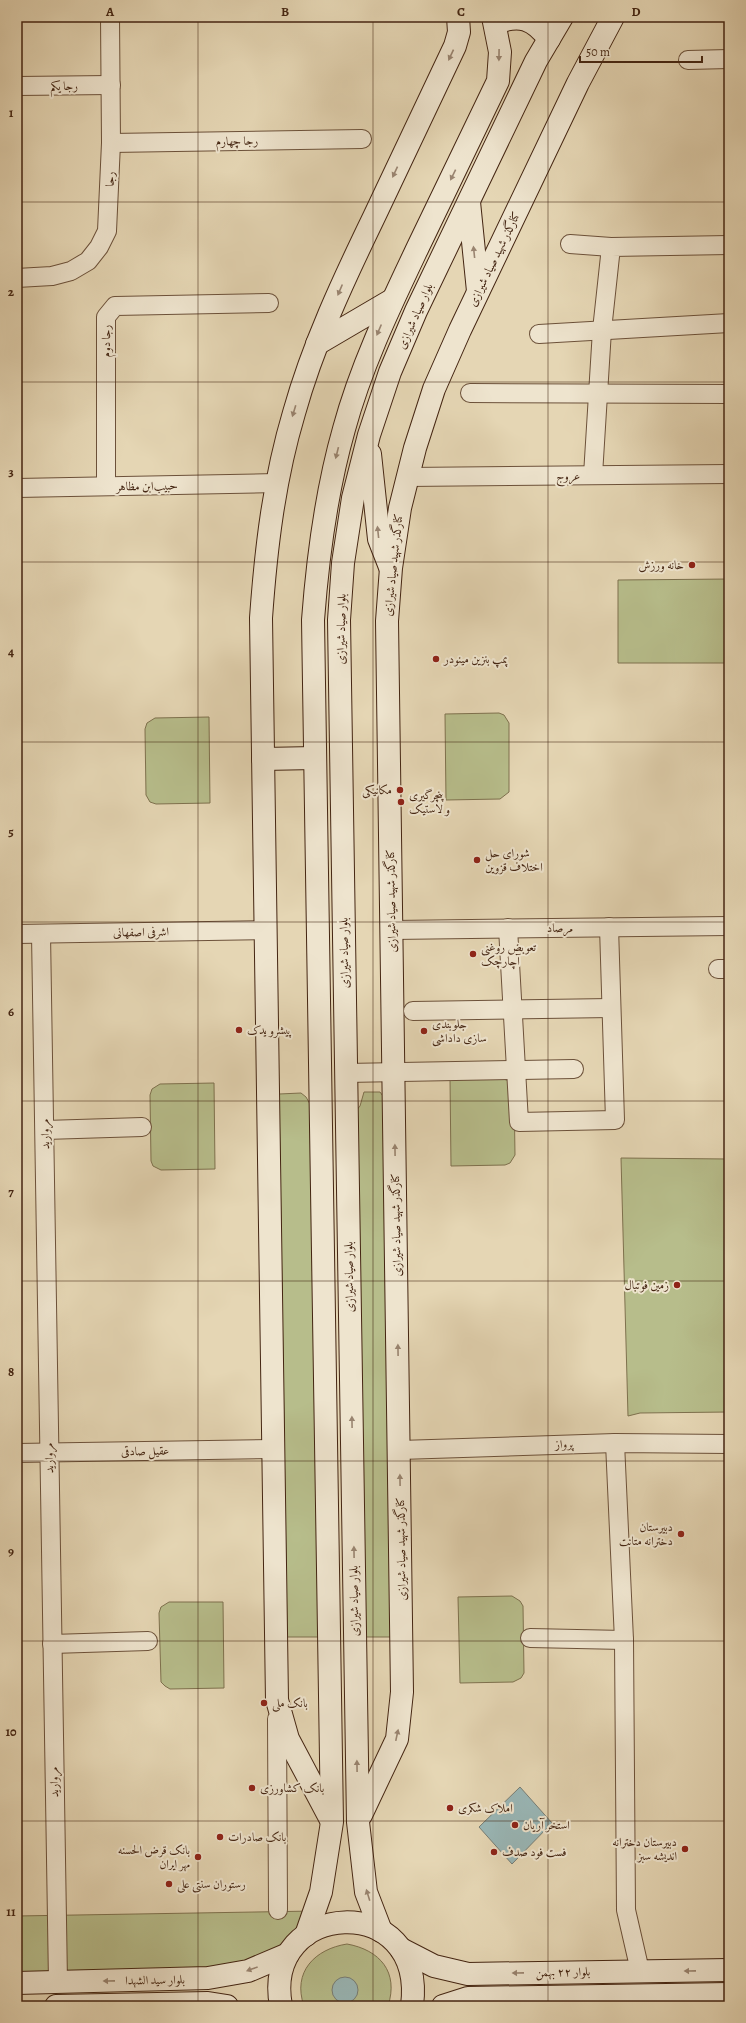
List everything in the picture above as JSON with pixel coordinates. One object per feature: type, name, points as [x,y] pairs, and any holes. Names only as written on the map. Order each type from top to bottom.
[{"type":"main road","points":[[332,1822],[288,1739],[277,1700],[261,618],[265,555],[276,483],[294,413],[316,344],[345,279],[456,46],[458,17]]},
{"type":"main road","name":"بلوار صیاد شیرازی","points":[[382,1931],[366,1892],[358,1822],[340,620],[343,563],[353,498],[369,435],[393,365],[416,311],[536,61],[562,17]]},
{"type":"main road","name":"کنارگذر شهید صیاد شیرازی","points":[[358,1822],[397,1739],[402,1692],[400,1450],[387,621],[391,568],[400,508],[407,477],[414,448],[434,389],[478,291],[578,82],[613,17]]},
{"type":"main road","points":[[306,1935],[321,1892],[332,1822],[313,620],[317,560],[327,493],[344,428],[366,363],[392,300],[498,81],[500,52],[494,20],[510,18],[526,19],[540,27],[549,39]]},
{"type":"main road","points":[[469,202],[478,291]]},
{"type":"main road","points":[[316,344],[392,300]]},
{"type":"main road","points":[[369,435],[379,539],[391,568]]},
{"type":"main road","points":[[263,759],[315,758]]},
{"type":"main road","points":[[281,2006],[278,1992],[280,1972],[288,1954],[306,1935],[324,1925],[343,1921],[363,1924],[382,1931],[401,1949],[410,1967],[414,1986],[412,2006]]},
{"type":"main road","name":"بلوار ۲۲ بهمن","points":[[401,1949],[434,1966],[468,1974],[729,1970]]},
{"type":"main road","name":"بلوار سید الشهدا","points":[[17,1983],[208,1978],[248,1971],[288,1954]]},
{"type":"main road","name":"بلوار ۲۲ بهمن","points":[[443,2006],[468,1998],[729,1994]]},
{"type":"main road","name":"بلوار سید الشهدا","points":[[56,2006],[208,2003],[227,2006]]},
{"type":"street","name":"رجا","points":[[17,278],[52,276],[70,271],[88,261],[99,247],[107,231],[111,143],[110,17]]},
{"type":"street","points":[[688,60],[729,59]]},
{"type":"street","name":"رجا یکم","points":[[17,86],[111,85]]},
{"type":"street","name":"رجا چهارم","points":[[111,143],[362,139]]},
{"type":"street","points":[[570,244],[612,247],[729,244]]},
{"type":"street","points":[[593,475],[602,330],[612,247]]},
{"type":"street","name":"رجا دوم","points":[[106,486],[106,317],[114,306],[270,303]]},
{"type":"street","points":[[539,334],[729,323]]},
{"type":"street","points":[[470,393],[729,394]]},
{"type":"street","name":"عروج","points":[[407,477],[729,474]]},
{"type":"street","name":"حبیب‌ابن مظاهر","points":[[17,488],[276,483]]},
{"type":"street","name":"مرصاد","points":[[392,930],[729,926]]},
{"type":"street","points":[[508,928],[519,1122],[615,1120],[609,928]]},
{"type":"street","name":"اشرفی اصفهانی","points":[[17,934],[266,930]]},
{"type":"street","name":"مروارید","points":[[41,934],[58,1982]]},
{"type":"street","points":[[413,1011],[611,1008]]},
{"type":"street","points":[[346,1073],[574,1069]]},
{"type":"street","points":[[45,1130],[142,1127]]},
{"type":"street","points":[[615,1443],[624,1640],[626,1910],[640,1971]]},
{"type":"street","name":"پرواز","points":[[400,1450],[615,1443],[729,1444]]},
{"type":"street","name":"عقیل صادقی","points":[[17,1453],[273,1449]]},
{"type":"street","points":[[530,1638],[624,1640]]},
{"type":"street","points":[[52,1644],[148,1641]]},
{"type":"street","points":[[277,1700],[278,1910]]},
{"type":"green space","points":[[729,579],[729,663],[618,663],[618,580]]},
{"type":"green space","points":[[499,713],[504,715],[509,723],[509,792],[500,799],[446,800],[445,714]]},
{"type":"green space","points":[[209,717],[210,803],[156,804],[150,802],[146,795],[145,729],[147,723],[155,718]]},
{"type":"green space","points":[[450,1079],[503,1079],[510,1081],[514,1089],[515,1155],[510,1163],[505,1165],[451,1166]]},
{"type":"green space","points":[[214,1083],[215,1169],[161,1170],[153,1166],[151,1161],[150,1095],[152,1089],[160,1084]]},
{"type":"green space","points":[[364,1092],[380,1092],[385,1099],[395,1637],[362,1637],[355,1112],[360,1106]]},
{"type":"green space","points":[[301,1093],[306,1097],[310,1104],[320,1637],[287,1637],[279,1094]]},
{"type":"green space","name":"زمین فوتبال","points":[[621,1158],[729,1159],[729,1412],[640,1413],[628,1416]]},
{"type":"green space","points":[[512,1596],[520,1601],[523,1606],[524,1673],[521,1678],[513,1682],[460,1683],[458,1597]]},
{"type":"green space","points":[[169,1602],[223,1602],[224,1688],[170,1689],[161,1682],[159,1613],[161,1607]]},
{"type":"green space","points":[[315,1911],[306,1935],[248,1971],[17,1983],[17,1916]]},
{"type":"green space","points":[[347,1944],[369,1951],[384,1964],[389,1973],[391,1983],[391,1994],[388,2006],[304,2006],[301,1994],[301,1983],[309,1964],[325,1951]]},
{"type":"water","name":"استخر آریان","points":[[520,1787],[552,1823],[512,1864],[479,1827]]},
{"type":"water","points":[[345,1977],[354,1981],[358,1990],[354,1999],[345,2003],[336,1999],[332,1990],[336,1981]]},
{"type":"place","name":"خانه ورزش","points":[[692,565]]},
{"type":"place","name":"پمپ بنزین مینودر","points":[[436,659]]},
{"type":"place","name":"مکانیکی","points":[[400,790]]},
{"type":"place","name":"پنچرگیری و لاستیک","points":[[401,802]]},
{"type":"place","name":"شورای حل اختلاف قزوین","points":[[477,860]]},
{"type":"place","name":"تعویض روغنی آچارچک","points":[[473,954]]},
{"type":"place","name":"پیشرو یدک","points":[[239,1030]]},
{"type":"place","name":"جلوبندی سازی داداشی","points":[[424,1031]]},
{"type":"place","name":"زمین فوتبال","points":[[677,1285]]},
{"type":"place","name":"دبیرستان دخترانه متانت","points":[[681,1534]]},
{"type":"place","name":"بانک ملی","points":[[264,1703]]},
{"type":"place","name":"بانک کشاورزی","points":[[252,1788]]},
{"type":"place","name":"املاک شکری","points":[[450,1808]]},
{"type":"place","name":"استخر آریان","points":[[515,1825]]},
{"type":"place","name":"بانک صادرات","points":[[220,1837]]},
{"type":"place","name":"دبیرستان دخترانه اندیشه سبز","points":[[685,1849]]},
{"type":"place","name":"فست فود صدف","points":[[494,1852]]},
{"type":"place","name":"بانک قرض الحسنه مهر ایران","points":[[198,1857]]},
{"type":"place","name":"رستوران سنتی علی","points":[[169,1884]]}]
